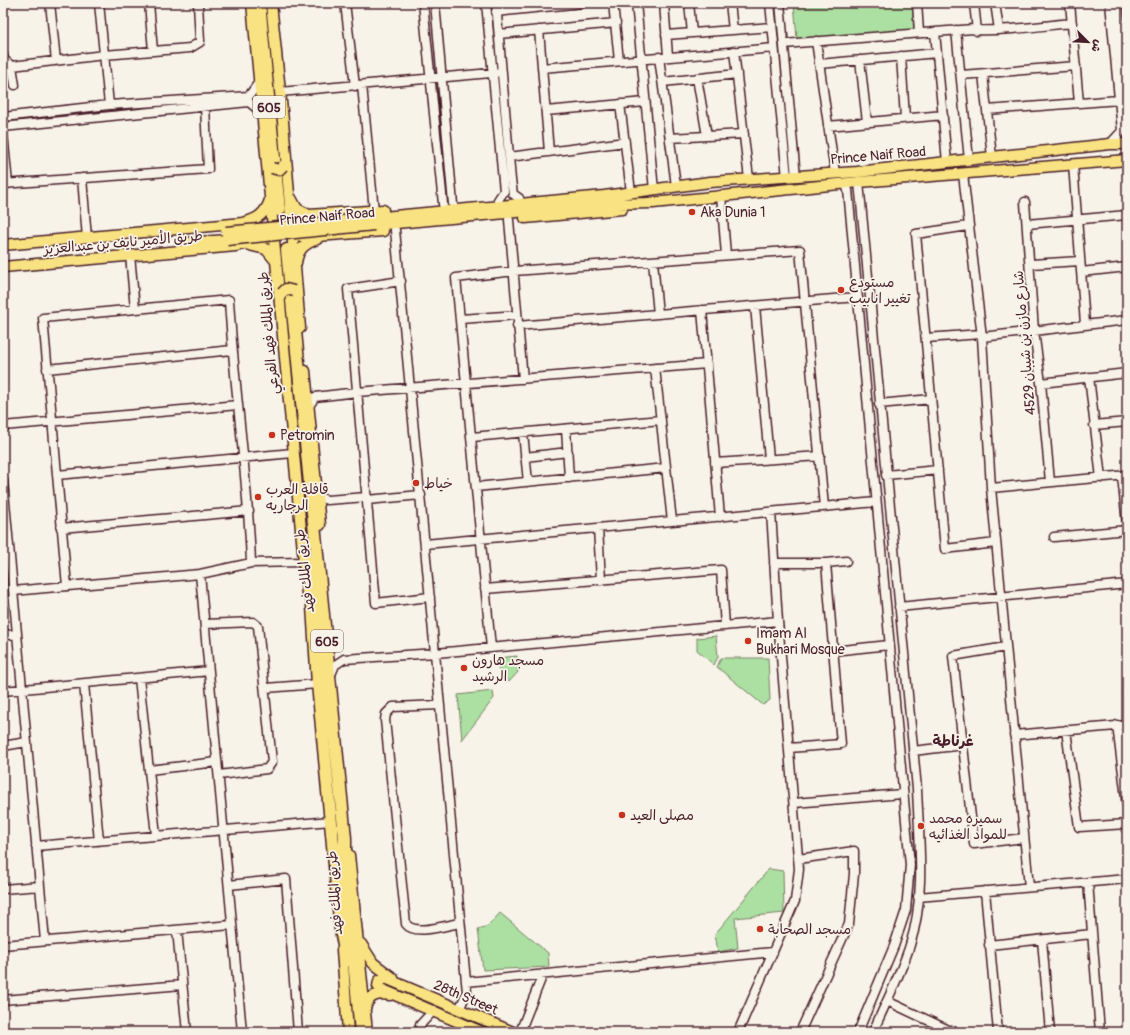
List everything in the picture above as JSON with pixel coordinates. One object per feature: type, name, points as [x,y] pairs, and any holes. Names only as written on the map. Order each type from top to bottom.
[{"type":"highway","name":"605","points":[[259,3],[281,212]]},
{"type":"highway","name":"605","points":[[264,3],[281,212]]},
{"type":"highway","name":"طريق الملك فهد","points":[[284,248],[316,548],[322,589],[345,838],[345,870],[361,1032]]},
{"type":"highway","name":"طريق الملك فهد","points":[[284,248],[314,609],[318,684],[341,930],[349,971],[354,1032]]},
{"type":"main road","points":[[239,224],[255,219],[263,214],[270,194],[269,165],[262,112],[252,3]]},
{"type":"main road","points":[[271,3],[289,195],[300,211],[309,215],[324,215]]},
{"type":"main road","name":"Prince Naif Road","points":[[3,260],[227,236],[374,218],[597,197],[676,186],[835,173],[970,160],[1110,144],[1127,144]]},
{"type":"main road","name":"Prince Naif Road","points":[[239,224],[263,224],[300,237],[322,236],[607,211],[653,203],[846,183],[1127,160]]},
{"type":"main road","points":[[269,165],[279,170],[285,163]]},
{"type":"main road","name":"Prince Naif Road","points":[[374,218],[448,204],[603,189],[631,192]]},
{"type":"main road","points":[[270,194],[281,212],[289,218],[277,239],[284,248]]},
{"type":"main road","points":[[282,230],[275,221],[289,195]]},
{"type":"main road","name":"Prince Naif Road","points":[[324,215],[352,213],[374,218],[604,204],[653,203]]},
{"type":"main road","points":[[352,213],[347,219],[346,226],[355,233]]},
{"type":"main road","points":[[240,245],[264,240],[303,219],[324,215]]},
{"type":"main road","points":[[239,224],[244,228],[246,235],[240,245]]},
{"type":"main road","name":"طريق الأمير نايف بن عبدالعزيز","points":[[3,245],[239,224]]},
{"type":"main road","name":"طريق الملك فهد الفرعي","points":[[282,230],[284,248],[295,266],[300,335],[312,402],[317,494],[322,546],[322,589]]},
{"type":"main road","name":"Prince Naif Road","points":[[3,252],[227,236]]},
{"type":"main road","points":[[295,266],[301,248],[307,243],[322,236]]},
{"type":"main road","points":[[240,245],[256,246],[266,249],[276,262]]},
{"type":"main road","name":"طريق الأمير نايف بن عبدالعزيز","points":[[3,267],[240,245]]},
{"type":"main road","name":"طريق الملك فهد الفرعي","points":[[284,248],[276,262],[281,297],[293,453],[308,615],[316,660]]},
{"type":"main road","points":[[281,297],[289,288],[296,294]]},
{"type":"main road","points":[[345,838],[351,870],[367,1032]]},
{"type":"main road","points":[[341,930],[342,972],[348,1032]]},
{"type":"main road","points":[[358,938],[373,963],[408,988]]},
{"type":"main road","points":[[404,998],[379,988],[379,981],[384,978],[408,988]]},
{"type":"main road","name":"28th Street","points":[[408,988],[513,1032]]},
{"type":"main road","points":[[365,1010],[371,997],[377,994],[404,998]]},
{"type":"main road","name":"28th Street","points":[[404,998],[482,1032]]},
{"type":"street","points":[[50,3],[56,61]]},
{"type":"street","points":[[99,3],[109,105]]},
{"type":"street","points":[[149,3],[153,51]]},
{"type":"street","points":[[12,66],[104,55],[190,48],[200,42],[198,3]]},
{"type":"street","points":[[346,3],[374,218]]},
{"type":"street","points":[[423,3],[441,180],[448,204]]},
{"type":"street","points":[[435,3],[451,179],[448,204]]},
{"type":"street","points":[[486,3],[504,191],[498,200]]},
{"type":"street","points":[[519,198],[513,194],[496,7],[583,3]]},
{"type":"street","points":[[613,3],[619,61]]},
{"type":"street","points":[[636,3],[640,59],[654,190]]},
{"type":"street","points":[[664,3],[666,35],[663,82],[676,186]]},
{"type":"street","points":[[689,3],[692,33]]},
{"type":"street","points":[[730,3],[733,30]]},
{"type":"street","points":[[917,3],[919,32]]},
{"type":"street","points":[[974,3],[977,31]]},
{"type":"street","points":[[995,3],[999,30]]},
{"type":"street","points":[[1070,3],[1080,103]]},
{"type":"street","points":[[1110,3],[1125,100]]},
{"type":"street","points":[[1110,144],[1122,131],[1125,100],[1118,3]]},
{"type":"street","points":[[780,5],[793,141],[791,177],[783,143],[770,6],[780,5]]},
{"type":"street","points":[[498,34],[616,23]]},
{"type":"street","points":[[784,44],[919,32],[973,29],[977,31],[999,30],[1072,23]]},
{"type":"street","points":[[666,35],[772,27]]},
{"type":"street","points":[[539,30],[549,152]]},
{"type":"street","points":[[956,30],[970,160]]},
{"type":"street","points":[[935,32],[947,162]]},
{"type":"street","points":[[816,41],[835,173]]},
{"type":"street","points":[[542,68],[774,48]]},
{"type":"street","points":[[734,51],[749,179]]},
{"type":"street","points":[[819,64],[937,53]]},
{"type":"street","points":[[3,55],[3,59],[12,66],[15,85]]},
{"type":"street","points":[[901,56],[905,118]]},
{"type":"street","points":[[860,60],[867,122]]},
{"type":"street","points":[[961,75],[1076,66]]},
{"type":"street","points":[[280,92],[502,72]]},
{"type":"street","points":[[663,82],[737,74]]},
{"type":"street","points":[[983,74],[992,157]]},
{"type":"street","points":[[697,78],[707,136]]},
{"type":"street","points":[[259,82],[249,96],[109,105],[6,116],[3,127],[249,102],[262,112]]},
{"type":"street","points":[[987,110],[1125,100]]},
{"type":"street","points":[[546,111],[645,102]]},
{"type":"street","points":[[620,104],[631,192]]},
{"type":"street","points":[[3,133],[6,184],[208,168],[205,106]]},
{"type":"street","points":[[828,126],[943,115]]},
{"type":"street","points":[[670,138],[744,134]]},
{"type":"street","points":[[783,143],[793,141]]},
{"type":"street","points":[[509,157],[625,142]]},
{"type":"street","points":[[1073,164],[1085,324]]},
{"type":"street","points":[[963,174],[981,335],[991,488],[1029,887]]},
{"type":"street","points":[[82,178],[87,238]]},
{"type":"street","points":[[441,180],[451,179]]},
{"type":"street","points":[[859,182],[913,751],[918,818],[920,880],[916,919],[910,945],[873,1032]]},
{"type":"street","points":[[846,183],[902,794],[910,865],[906,910],[894,946],[858,1032]]},
{"type":"street","points":[[722,195],[726,255]]},
{"type":"street","points":[[849,204],[855,201],[861,204]]},
{"type":"street","name":"شارع مازن بن شيبان 4529","points":[[1025,202],[1031,264],[1034,331],[1041,383],[1050,482]]},
{"type":"street","points":[[1027,224],[1127,215]]},
{"type":"street","points":[[509,220],[517,326],[523,379]]},
{"type":"street","points":[[968,226],[916,234],[945,549],[996,544]]},
{"type":"street","points":[[394,230],[401,281],[467,992],[459,1010]]},
{"type":"street","points":[[490,648],[472,437],[456,278],[514,271],[800,250],[824,507]]},
{"type":"street","points":[[130,255],[135,309]]},
{"type":"street","points":[[654,261],[658,314]]},
{"type":"street","points":[[1031,264],[1080,261]]},
{"type":"street","points":[[1081,272],[1127,267]]},
{"type":"street","points":[[401,281],[348,288],[376,603],[430,597]]},
{"type":"street","points":[[517,326],[857,297]]},
{"type":"street","points":[[67,586],[51,422],[43,318],[229,300],[232,350],[249,511],[251,563]]},
{"type":"street","points":[[755,306],[769,459]]},
{"type":"street","points":[[702,310],[720,517]]},
{"type":"street","points":[[460,319],[517,315]]},
{"type":"street","points":[[926,338],[1034,331],[1127,320]]},
{"type":"street","points":[[47,370],[232,350]]},
{"type":"street","points":[[312,402],[357,392],[707,364]]},
{"type":"street","points":[[655,368],[672,521]]},
{"type":"street","points":[[1041,383],[1127,373]]},
{"type":"street","points":[[1089,377],[1101,478]]},
{"type":"street","points":[[880,404],[932,400]]},
{"type":"street","points":[[3,426],[238,405]]},
{"type":"street","points":[[472,437],[661,420]]},
{"type":"street","points":[[1094,425],[1127,422]]},
{"type":"street","points":[[566,429],[569,478]]},
{"type":"street","points":[[523,433],[528,482]]},
{"type":"street","points":[[525,457],[568,452]]},
{"type":"street","points":[[57,475],[293,453]]},
{"type":"street","points":[[715,463],[820,456]]},
{"type":"street","points":[[476,487],[666,468]]},
{"type":"street","points":[[886,475],[938,470]]},
{"type":"street","points":[[991,488],[1125,476],[1127,524]]},
{"type":"street","points":[[3,480],[45,942]]},
{"type":"street","points":[[317,494],[321,498],[327,500],[421,495]]},
{"type":"street","points":[[425,544],[876,502]]},
{"type":"street","points":[[61,528],[249,511]]},
{"type":"street","points":[[738,1032],[795,901],[799,869],[778,621],[771,512]]},
{"type":"street","points":[[598,528],[601,580]]},
{"type":"street","points":[[1054,537],[1127,530]]},
{"type":"street","points":[[774,562],[826,563],[846,561]]},
{"type":"street","points":[[13,591],[200,574],[251,563],[304,562]]},
{"type":"street","points":[[789,748],[841,744],[826,563]]},
{"type":"street","points":[[485,590],[720,570],[725,626]]},
{"type":"street","points":[[200,574],[242,1032]]},
{"type":"street","points":[[899,607],[1127,584]]},
{"type":"street","points":[[330,677],[335,665],[344,659],[436,653],[778,621]]},
{"type":"street","points":[[205,624],[253,622],[258,626],[266,688],[272,762],[271,766],[267,768],[219,775]]},
{"type":"street","points":[[3,635],[17,634]]},
{"type":"street","points":[[833,652],[889,645]]},
{"type":"street","points":[[1006,647],[953,656],[974,844],[1024,838]]},
{"type":"street","points":[[3,691],[209,671]]},
{"type":"street","points":[[139,678],[156,836]]},
{"type":"street","points":[[84,684],[99,841]]},
{"type":"street","points":[[266,688],[318,684]]},
{"type":"street","points":[[440,705],[393,707],[386,714],[385,720],[406,924],[417,930],[460,923]]},
{"type":"street","points":[[1117,725],[1125,776],[1127,806]]},
{"type":"street","points":[[1014,735],[1127,725]]},
{"type":"street","points":[[1066,730],[1079,827],[1127,824]]},
{"type":"street","points":[[3,746],[27,742]]},
{"type":"street","points":[[913,751],[963,746]]},
{"type":"street","points":[[149,770],[217,762]]},
{"type":"street","points":[[794,803],[902,794]]},
{"type":"street","points":[[36,846],[331,821]]},
{"type":"street","points":[[798,859],[854,851],[854,874],[849,924],[800,1032]]},
{"type":"street","points":[[918,897],[1127,878]]},
{"type":"street","points":[[229,885],[286,879],[298,1032]]},
{"type":"street","points":[[1088,882],[1100,1032]]},
{"type":"street","points":[[3,889],[40,886]]},
{"type":"street","points":[[984,891],[998,1032]]},
{"type":"street","points":[[3,945],[232,925]]},
{"type":"street","points":[[177,930],[187,1032]]},
{"type":"street","points":[[989,945],[1092,934]]},
{"type":"street","points":[[1042,940],[1050,1032]]},
{"type":"street","points":[[466,982],[773,952]]},
{"type":"street","points":[[520,1032],[543,974]]},
{"type":"street","points":[[3,1000],[182,985]]},
{"type":"street","points":[[887,1001],[953,1032]]},
{"type":"street","points":[[421,1032],[420,1025],[434,1010]]},
{"type":"green space","points":[[794,3],[913,3],[915,30],[797,39]]},
{"type":"green space","points":[[716,636],[718,657],[714,665],[697,650],[697,638]]},
{"type":"green space","points":[[517,656],[518,672],[509,682],[498,669],[498,658]]},
{"type":"green space","points":[[721,658],[768,658],[770,700],[763,705],[717,667]]},
{"type":"green space","points":[[493,691],[494,698],[462,740],[458,695]]},
{"type":"green space","points":[[769,869],[783,871],[784,913],[735,918],[738,948],[718,952],[715,934]]},
{"type":"green space","points":[[500,913],[548,953],[549,967],[483,970],[478,929],[488,926]]},
{"type":"tunnel","points":[[284,210],[287,250]]},
{"type":"place","name":"Aka Dunia 1","points":[[692,212]]},
{"type":"place","name":"مستودع تغيير انابيب","points":[[841,290]]},
{"type":"place","name":"Petromin","points":[[272,435]]},
{"type":"place","name":"خياط","points":[[416,483]]},
{"type":"place","name":"قافلة العرب الرجاريه","points":[[258,497]]},
{"type":"place","name":"Imam Al Bukhari Mosque","points":[[748,641]]},
{"type":"place","name":"مسجد هارون الرشيد","points":[[464,668]]},
{"type":"place","name":"مصلى العيد","points":[[622,815]]},
{"type":"place","name":"سميره محمد للمواد الغذائيه","points":[[921,826]]},
{"type":"place","name":"مسجد الصحابة","points":[[760,929]]},
{"type":"district","name":"غرناطة","points":[[953,741]]}]
